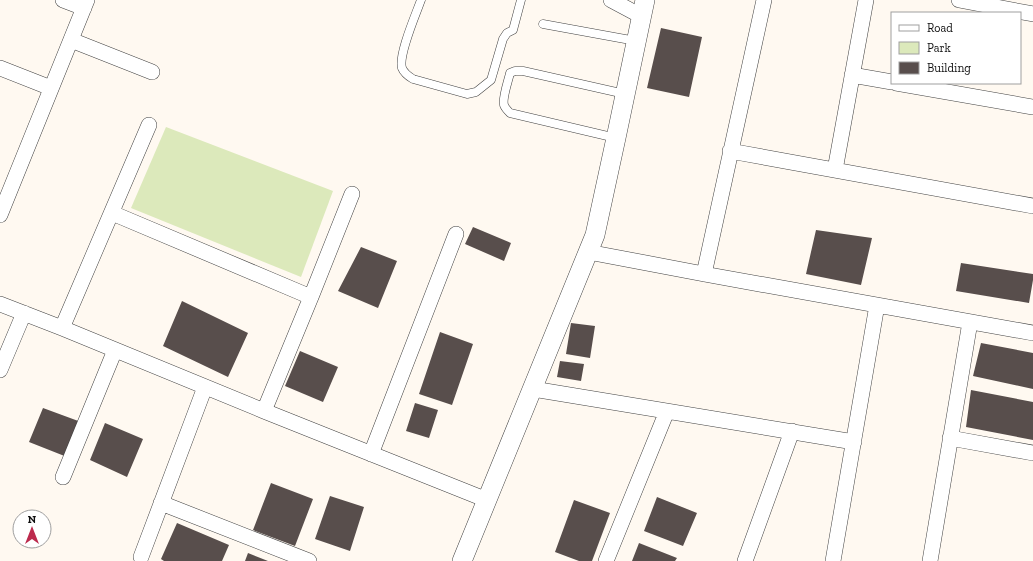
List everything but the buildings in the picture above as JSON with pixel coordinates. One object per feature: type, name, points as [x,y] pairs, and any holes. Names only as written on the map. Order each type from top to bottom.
[{"type":"street","points":[[0,215],[85,4],[62,0]]},
{"type":"street","points":[[462,561],[595,235],[643,8],[611,0]]},
{"type":"street","points":[[704,274],[764,0]]},
{"type":"street","points":[[835,170],[866,0]]},
{"type":"street","points":[[959,0],[990,3],[1033,14]]},
{"type":"street","points":[[71,40],[152,72]]},
{"type":"street","points":[[0,68],[51,88]]},
{"type":"street","points":[[852,75],[891,82]]},
{"type":"street","points":[[902,84],[1033,107]]},
{"type":"street","points":[[62,328],[149,125]]},
{"type":"street","points":[[730,151],[1033,206]]},
{"type":"street","points":[[264,411],[352,194]]},
{"type":"street","points":[[112,213],[311,297]]},
{"type":"street","points":[[371,454],[456,234]]},
{"type":"street","points":[[588,252],[1033,333]]},
{"type":"street","points":[[0,304],[487,500]]},
{"type":"street","points":[[833,561],[877,305]]},
{"type":"street","points":[[0,370],[24,313]]},
{"type":"street","points":[[930,561],[970,322]]},
{"type":"street","points":[[63,477],[115,350]]},
{"type":"street","points":[[141,557],[205,387]]},
{"type":"street","points":[[533,389],[854,442]]},
{"type":"street","points":[[606,561],[667,411]]},
{"type":"street","points":[[746,561],[792,432]]},
{"type":"street","points":[[950,438],[1033,453]]},
{"type":"street","points":[[161,503],[309,561]]},
{"type":"lane","points":[[421,0],[401,58],[402,69],[406,75],[413,79],[467,94],[476,92],[491,80],[503,39],[507,33],[513,30],[521,0]]},
{"type":"lane","points":[[543,24],[636,41]]},
{"type":"lane","points":[[616,138],[510,113],[504,105],[504,98],[510,73],[515,71],[523,71],[625,94]]},
{"type":"green space","points":[[166,127],[333,191],[301,277],[131,208]]}]
